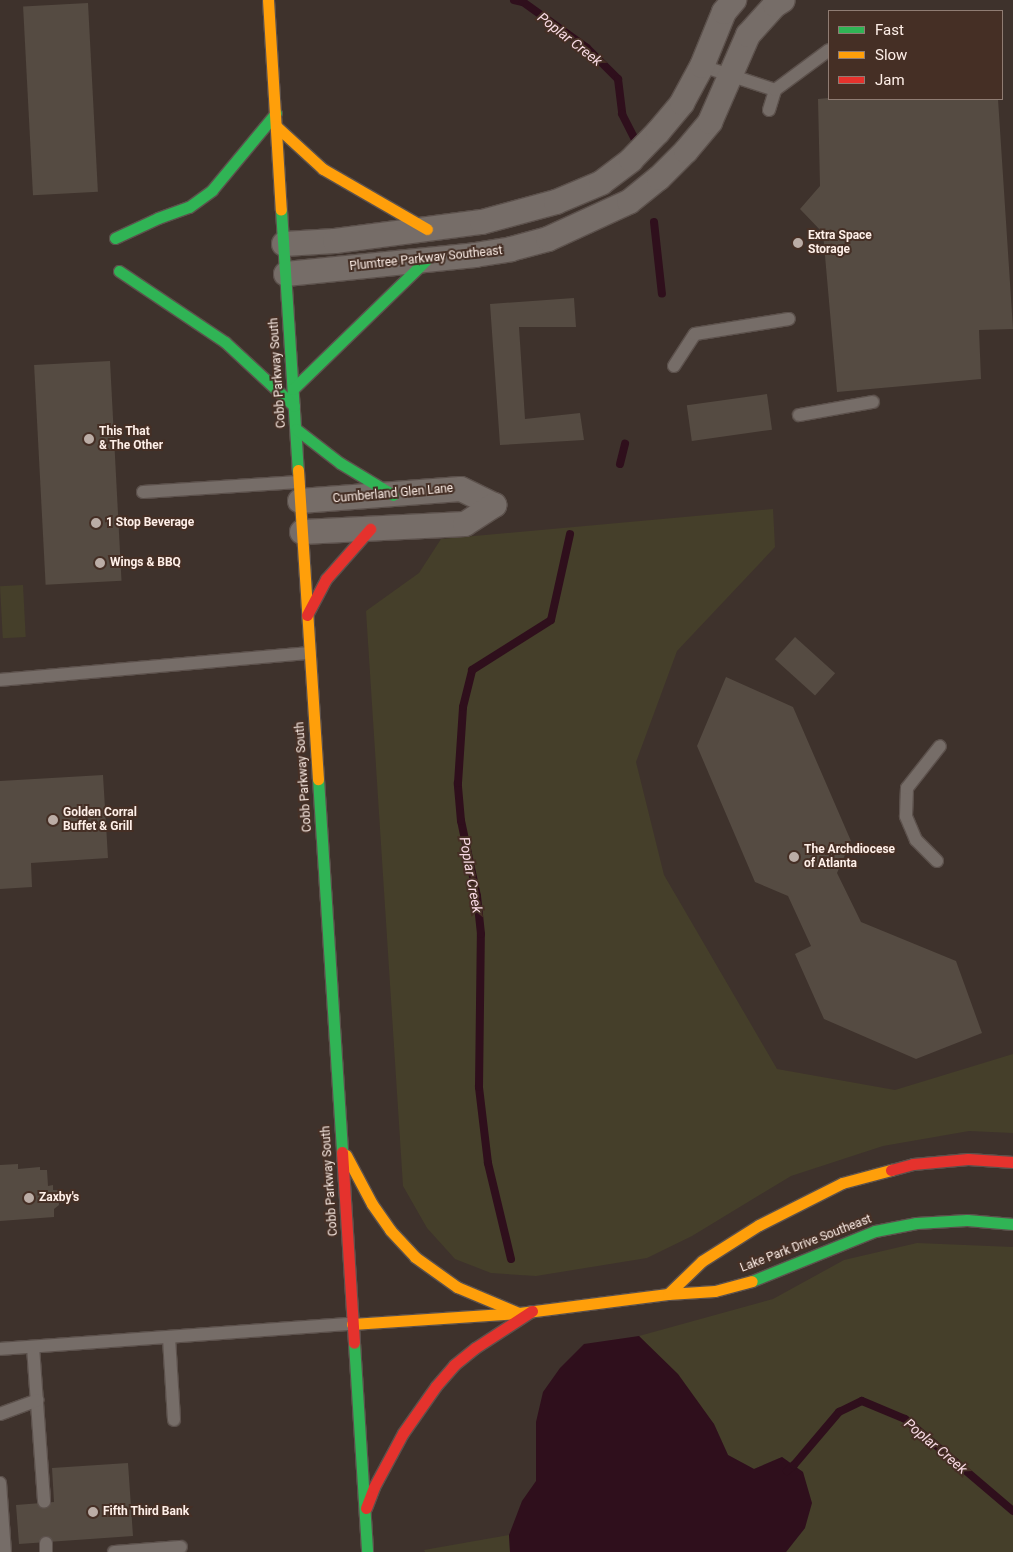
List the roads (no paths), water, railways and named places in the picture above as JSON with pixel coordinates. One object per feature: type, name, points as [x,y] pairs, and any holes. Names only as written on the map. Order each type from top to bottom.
[{"type":"main road","name":"Cobb Parkway South","points":[[268,0],[367,1552]]},
{"type":"main road","points":[[115,238],[158,218],[190,207],[212,190],[276,114]]},
{"type":"main road","points":[[276,126],[291,142],[323,169],[427,229]]},
{"type":"main road","points":[[293,389],[426,260]]},
{"type":"main road","points":[[119,271],[217,337],[254,368],[294,406]]},
{"type":"main road","points":[[296,429],[324,452],[394,495]]},
{"type":"main road","points":[[308,615],[326,579],[370,529]]},
{"type":"main road","points":[[341,1147],[372,1204],[390,1230],[415,1257],[457,1287],[519,1313]]},
{"type":"main road","points":[[668,1294],[702,1261],[759,1225],[842,1183],[913,1164],[968,1159],[1013,1162]]},
{"type":"main road","name":"Lake Park Drive Southeast","points":[[352,1324],[519,1313],[668,1294],[715,1292],[765,1276],[842,1242],[875,1231],[916,1223],[967,1220],[1013,1224]]},
{"type":"main road","points":[[364,1511],[374,1487],[403,1434],[436,1386],[454,1365],[475,1348],[532,1311]]},
{"type":"street","points":[[284,244],[335,241],[482,222],[515,215],[556,202],[601,183],[631,160],[682,103],[702,66],[724,12],[734,0]]},
{"type":"street","name":"Plumtree Parkway Southeast","points":[[286,274],[512,249],[548,239],[629,202],[658,178],[710,122],[748,35],[783,0]]},
{"type":"street","name":"Cumberland Glen Lane","points":[[300,492],[394,495],[461,489],[494,505],[465,524],[302,532]]},
{"type":"lane","points":[[769,110],[775,90],[828,51]]},
{"type":"lane","points":[[702,66],[729,77],[775,90]]},
{"type":"lane","points":[[674,366],[695,334],[789,319]]},
{"type":"lane","points":[[799,415],[874,402]]},
{"type":"lane","points":[[143,492],[300,492]]},
{"type":"lane","points":[[0,680],[310,653]]},
{"type":"lane","points":[[937,861],[916,840],[906,816],[907,788],[940,746]]},
{"type":"lane","points":[[0,1349],[352,1324]]},
{"type":"lane","points":[[169,1338],[174,1420]]},
{"type":"lane","points":[[33,1347],[44,1502]]},
{"type":"lane","points":[[0,1414],[38,1400]]},
{"type":"lane","points":[[0,1484],[1,1537],[5,1552]]},
{"type":"lane","points":[[114,1552],[182,1547]]},
{"type":"waterway","name":"Poplar Creek","points":[[514,0],[523,2],[587,48],[618,79],[622,114],[636,142]]},
{"type":"waterway","name":"Poplar Creek","points":[[654,222],[662,294]]},
{"type":"waterway","name":"Poplar Creek","points":[[620,464],[625,444]]},
{"type":"waterway","name":"Poplar Creek","points":[[511,1259],[488,1163],[479,1087],[481,934],[477,896],[461,821],[458,783],[463,707],[472,670],[551,620],[570,534]]},
{"type":"waterway","name":"Poplar Creek","points":[[787,1471],[839,1412],[862,1401],[905,1419],[1013,1511]]},
{"type":"place","name":"Extra Space Storage","points":[[798,243]]},
{"type":"place","name":"This That & The Other","points":[[89,439]]},
{"type":"place","name":"1 Stop Beverage","points":[[96,523]]},
{"type":"place","name":"Wings & BBQ","points":[[100,563]]},
{"type":"place","name":"Golden Corral Buffet & Grill","points":[[53,820]]},
{"type":"place","name":"The Archdiocese of Atlanta","points":[[794,857]]},
{"type":"place","name":"Zaxby's","points":[[29,1198]]},
{"type":"place","name":"Fifth Third Bank","points":[[93,1512]]}]
